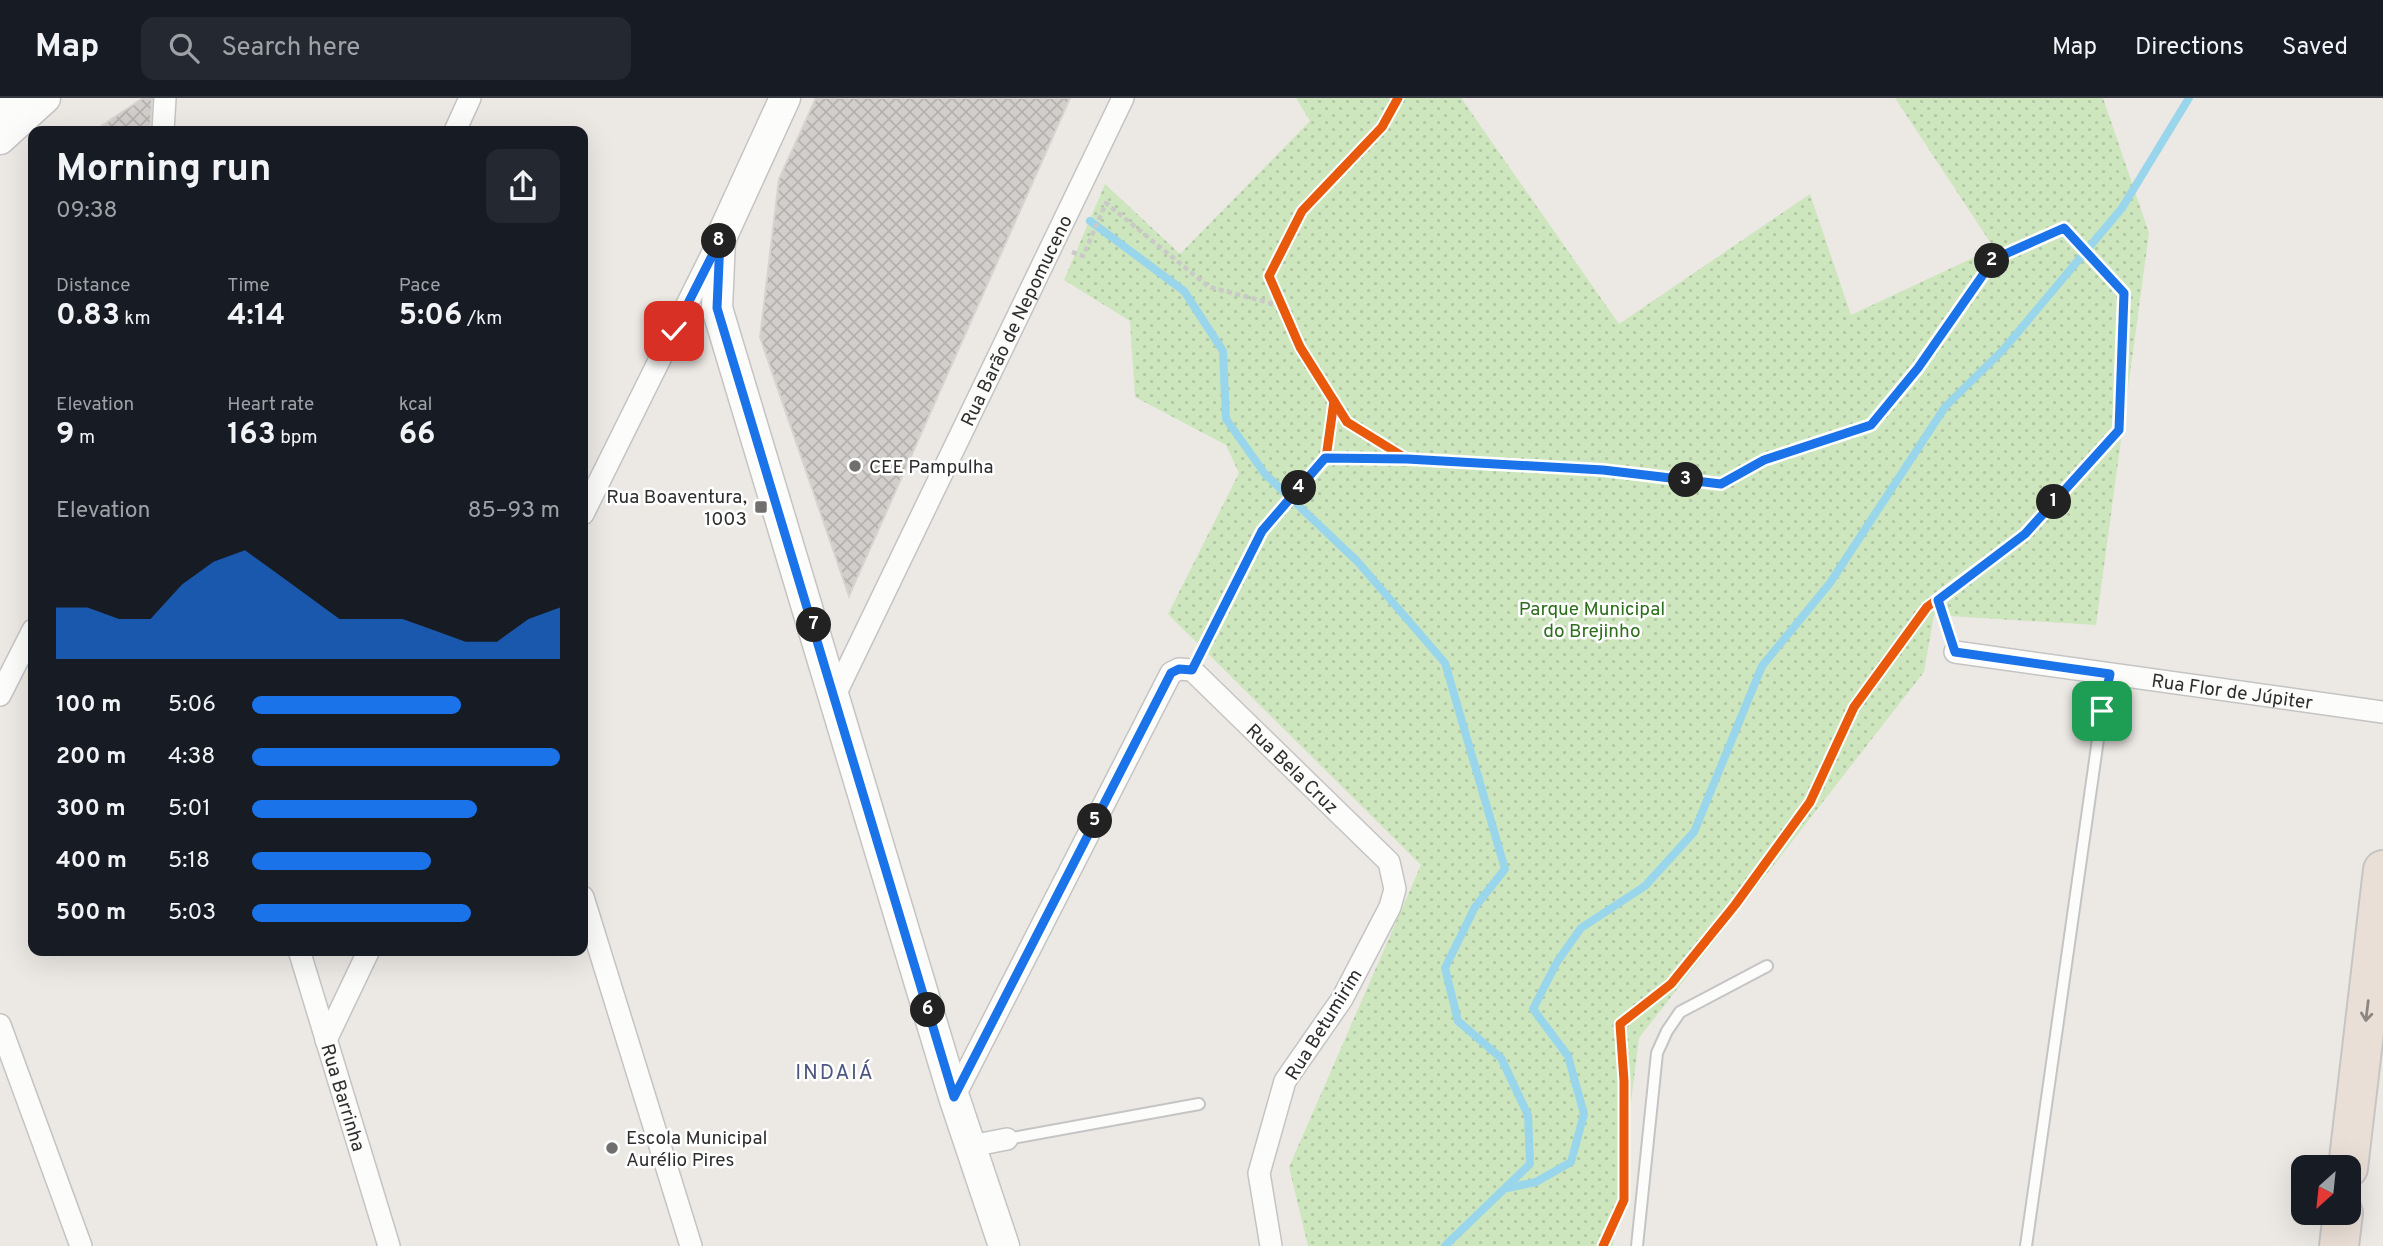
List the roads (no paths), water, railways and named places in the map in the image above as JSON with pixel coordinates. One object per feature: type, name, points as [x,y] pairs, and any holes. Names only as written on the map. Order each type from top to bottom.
[{"type":"highway","points":[[2350,1155],[2383,870]]},
{"type":"highway","points":[[2339,1246],[2342,1225]]},
{"type":"street","points":[[2,128],[13,98]]},
{"type":"street","points":[[2,128],[45,98]]},
{"type":"street","points":[[163,126],[165,98]]},
{"type":"street","points":[[457,126],[471,98]]},
{"type":"street","points":[[588,504],[720,240],[785,98]]},
{"type":"street","name":"Rua Barão de Nepomuceno","points":[[835,695],[1123,98]]},
{"type":"street","points":[[720,240],[717,308],[954,1097],[1004,1246]]},
{"type":"street","points":[[0,695],[28,640]]},
{"type":"street","name":"Rua Flor de Júpiter","points":[[1955,652],[2383,712]]},
{"type":"street","name":"Rua Bela Cruz","points":[[954,1097],[1182,672],[1389,862],[1395,889]]},
{"type":"street","name":"Rua Betumirim","points":[[1271,1246],[1259,1173],[1285,1081],[1342,999],[1390,907],[1395,889]]},
{"type":"street","points":[[588,913],[691,1246]]},
{"type":"street","name":"Rua Barrinha","points":[[301,956],[389,1246]]},
{"type":"street","points":[[326,1040],[366,956]]},
{"type":"street","points":[[0,1025],[81,1246]]},
{"type":"street","points":[[971,1146],[1007,1139]]},
{"type":"lane","points":[[2026,1246],[2102,711],[2110,674]]},
{"type":"lane","points":[[1637,1246],[1657,1053],[1667,1031],[1680,1012],[1767,966]]},
{"type":"lane","points":[[1007,1139],[1199,1104]]},
{"type":"waterway","points":[[1508,1188],[1536,1182],[1571,1162],[1584,1114],[1568,1056],[1533,1009],[1557,962],[1581,928],[1645,886],[1694,832],[1762,666],[1830,583],[1945,407],[2003,350],[2122,208],[2189,98]]},
{"type":"waterway","points":[[1090,221],[1184,291],[1223,351],[1226,419],[1265,474],[1357,561],[1445,663],[1505,869],[1475,907],[1445,968],[1458,1021],[1501,1058],[1528,1115],[1530,1164],[1445,1246]]},
{"type":"place","name":"CEE Pampulha","points":[[855,466]]},
{"type":"place","name":"Rua Boaventura, 1003","points":[[761,507]]},
{"type":"place","name":"Escola Municipal Aurélio Pires","points":[[612,1148]]},
{"type":"district","name":"INDAIÁ","points":[[835,1072]]},
{"type":"park label","name":"Parque Municipal do Brejinho","points":[[1592,619]]}]
